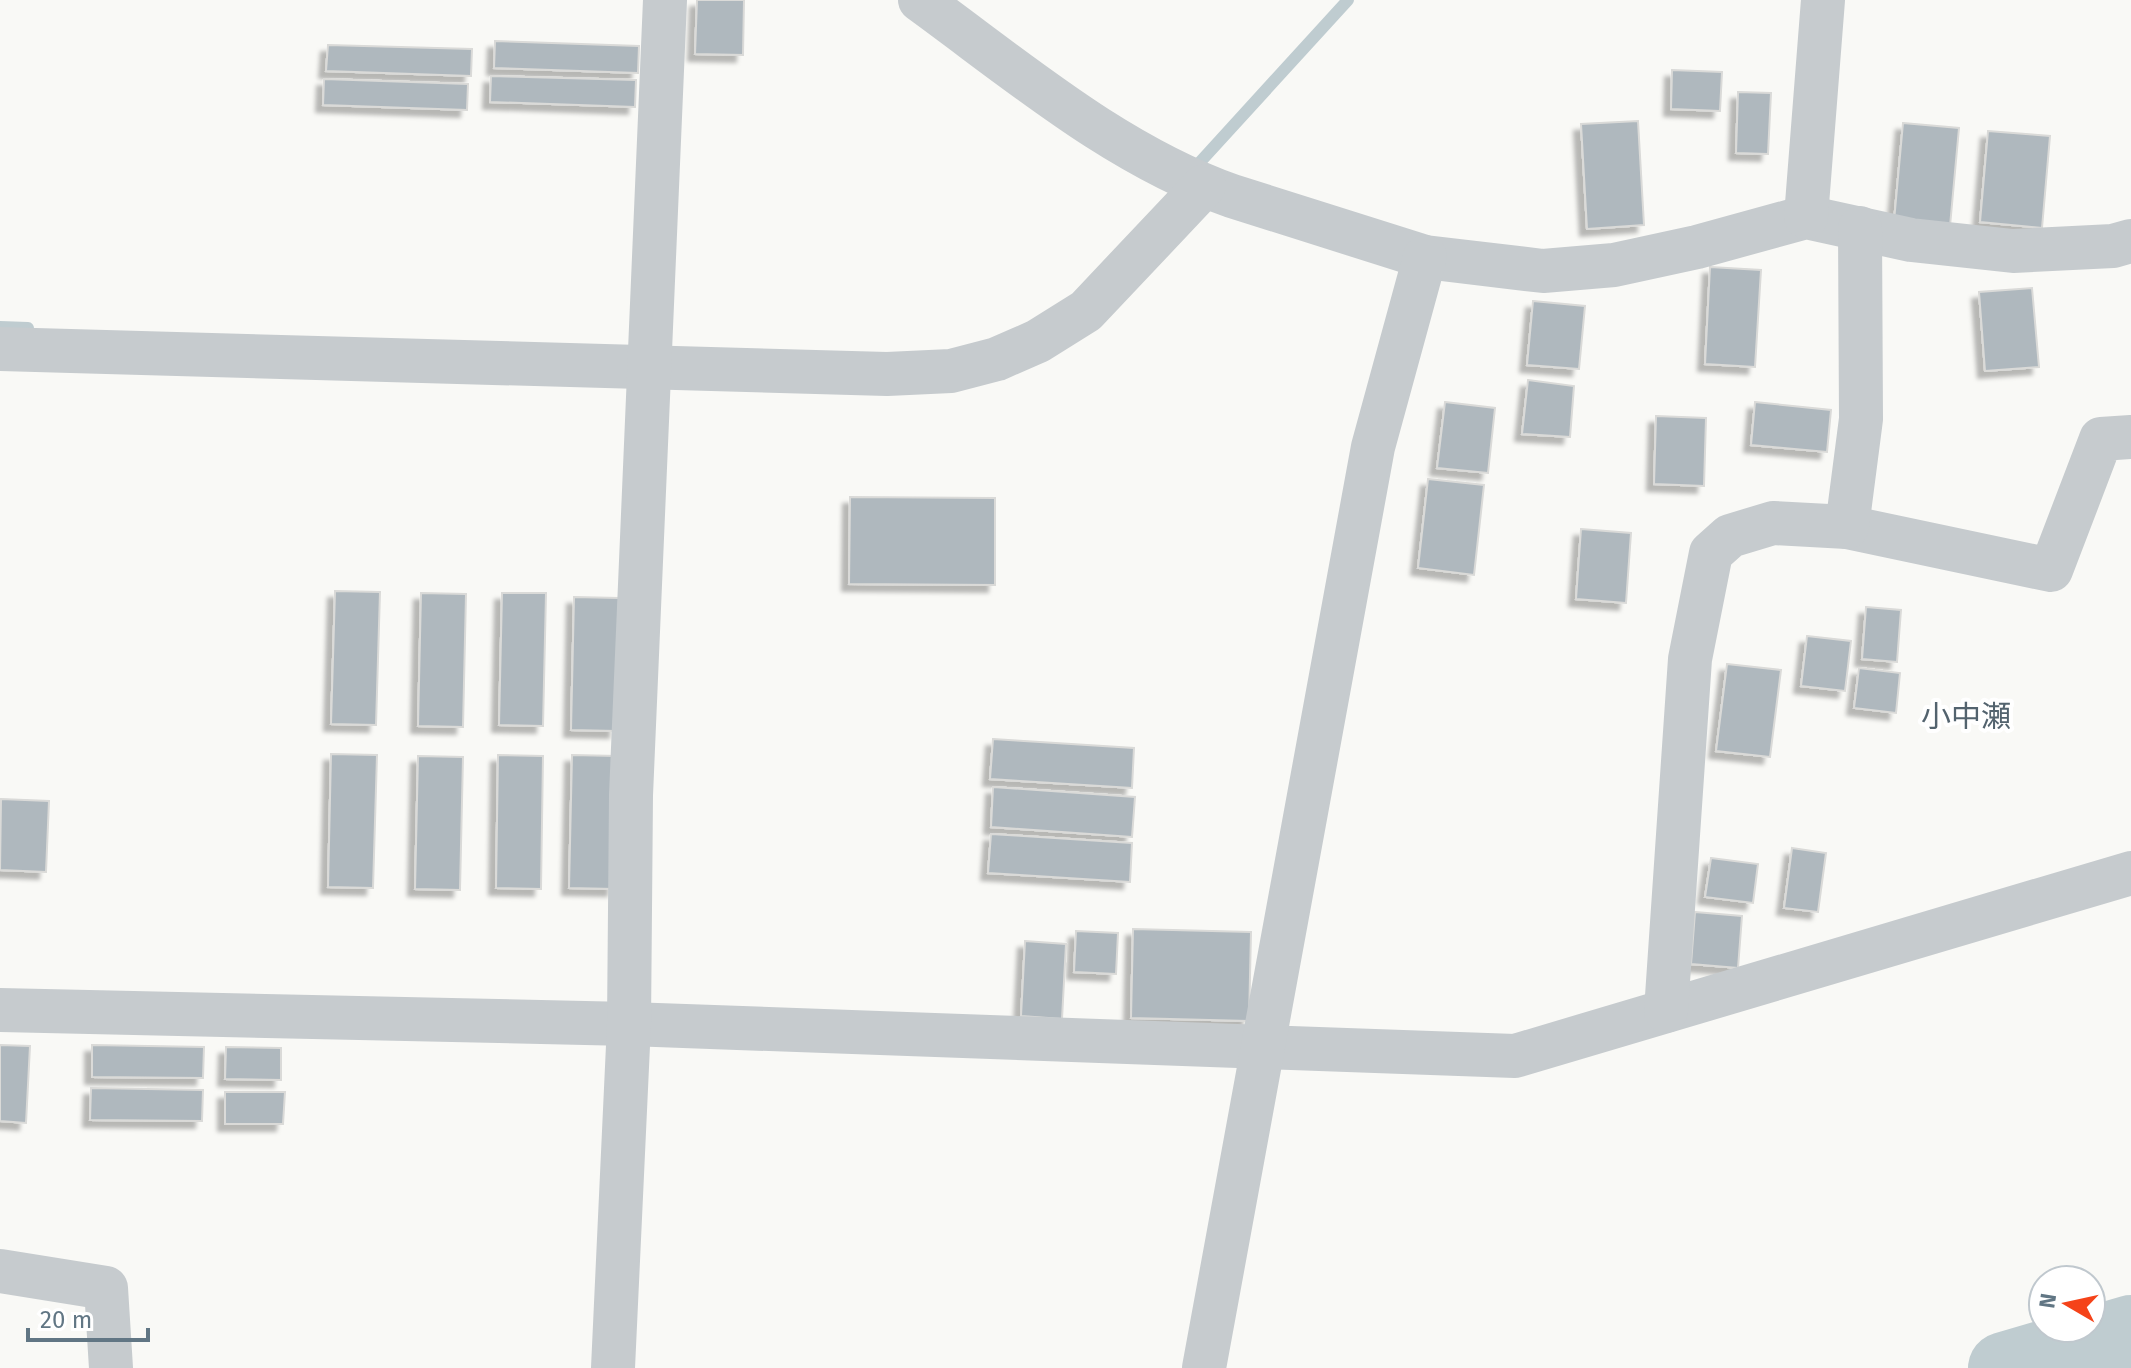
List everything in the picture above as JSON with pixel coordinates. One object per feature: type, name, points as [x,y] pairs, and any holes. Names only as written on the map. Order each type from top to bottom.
[{"type":"street","points":[[613,1368],[629,1024],[631,795],[665,0]]},
{"type":"street","points":[[920,0],[1072,111],[1153,161],[1204,186],[1425,257],[1543,271],[1614,265],[1697,247],[1806,217],[1911,240],[2013,251],[2113,246],[2131,241]]},
{"type":"street","points":[[1806,217],[1823,0]]},
{"type":"street","points":[[0,349],[887,374],[951,371],[997,359],[1038,341],[1086,311],[1204,186]]},
{"type":"street","points":[[1847,527],[1861,419],[1860,228]]},
{"type":"street","points":[[1204,1368],[1373,447],[1425,257]]},
{"type":"street","points":[[1666,1011],[1690,659],[1711,553],[1730,536],[1773,523],[1847,527],[2051,570],[2101,439],[2131,437]]},
{"type":"street","points":[[0,1010],[629,1024],[1515,1056],[2131,873]]},
{"type":"street","points":[[0,1271],[106,1288],[111,1368]]},
{"type":"building","points":[[697,0],[744,0],[743,55],[695,54]]},
{"type":"building","points":[[495,41],[639,46],[638,73],[494,68]]},
{"type":"building","points":[[328,45],[472,49],[471,76],[326,71]]},
{"type":"building","points":[[1672,70],[1722,72],[1720,111],[1671,109]]},
{"type":"building","points":[[491,76],[636,80],[635,107],[490,102]]},
{"type":"building","points":[[324,79],[468,84],[467,110],[323,105]]},
{"type":"building","points":[[1738,92],[1771,93],[1768,154],[1736,153]]},
{"type":"building","points":[[1638,121],[1644,225],[1587,229],[1581,124]]},
{"type":"building","points":[[1903,123],[1959,128],[1950,226],[1894,221]]},
{"type":"building","points":[[1988,131],[2050,136],[2042,228],[1980,222]]},
{"type":"building","points":[[1710,267],[1761,270],[1755,367],[1705,364]]},
{"type":"building","points":[[2032,288],[2039,367],[1985,371],[1979,292]]},
{"type":"building","points":[[1533,301],[1585,306],[1579,369],[1527,365]]},
{"type":"building","points":[[1528,380],[1574,386],[1570,437],[1522,434]]},
{"type":"building","points":[[1445,402],[1495,408],[1488,473],[1437,468]]},
{"type":"building","points":[[1755,402],[1831,410],[1827,452],[1751,445]]},
{"type":"building","points":[[1656,416],[1706,418],[1704,486],[1654,484]]},
{"type":"building","points":[[1428,479],[1484,485],[1474,575],[1418,568]]},
{"type":"building","points":[[850,497],[995,498],[995,585],[849,584]]},
{"type":"building","points":[[1581,529],[1631,533],[1626,603],[1576,599]]},
{"type":"building","points":[[335,591],[380,592],[376,725],[331,724]]},
{"type":"building","points":[[421,593],[466,594],[463,727],[418,726]]},
{"type":"building","points":[[502,593],[546,593],[543,726],[499,725]]},
{"type":"building","points":[[574,597],[619,598],[616,731],[571,730]]},
{"type":"building","points":[[1866,607],[1901,610],[1897,662],[1862,659]]},
{"type":"building","points":[[1807,636],[1851,641],[1845,691],[1801,686]]},
{"type":"building","points":[[1727,664],[1781,670],[1770,757],[1716,751]]},
{"type":"building","points":[[1859,668],[1900,673],[1896,713],[1854,708]]},
{"type":"building","points":[[993,739],[1134,748],[1132,788],[990,779]]},
{"type":"building","points":[[331,754],[377,755],[373,888],[328,887]]},
{"type":"building","points":[[498,755],[543,756],[541,889],[496,888]]},
{"type":"building","points":[[572,755],[617,756],[614,889],[569,888]]},
{"type":"building","points":[[418,756],[463,757],[460,890],[415,889]]},
{"type":"building","points":[[993,787],[1135,797],[1132,837],[991,827]]},
{"type":"building","points":[[1,799],[49,801],[46,872],[0,870]]},
{"type":"building","points":[[991,834],[1132,843],[1130,882],[988,873]]},
{"type":"building","points":[[1792,848],[1826,853],[1818,912],[1784,908]]},
{"type":"building","points":[[1711,858],[1758,864],[1753,903],[1705,897]]},
{"type":"building","points":[[1695,912],[1742,916],[1738,968],[1691,964]]},
{"type":"building","points":[[1133,929],[1251,932],[1249,1021],[1131,1018]]},
{"type":"building","points":[[1076,931],[1118,933],[1116,974],[1074,972]]},
{"type":"building","points":[[1025,941],[1066,944],[1062,1019],[1021,1016]]},
{"type":"building","points":[[0,1045],[30,1046],[26,1123],[0,1121]]},
{"type":"building","points":[[92,1045],[204,1047],[203,1078],[92,1077]]},
{"type":"building","points":[[226,1047],[281,1048],[281,1080],[225,1079]]},
{"type":"building","points":[[91,1088],[203,1090],[202,1121],[90,1120]]},
{"type":"building","points":[[225,1092],[285,1092],[283,1124],[225,1124]]},
{"type":"waterway","points":[[1191,172],[1348,0]]},
{"type":"waterway","points":[[0,327],[28,328]]},
{"type":"waterway","points":[[2004,1368],[2131,1331]]},
{"type":"district","name":"小中瀬","points":[[1966,717]]}]
